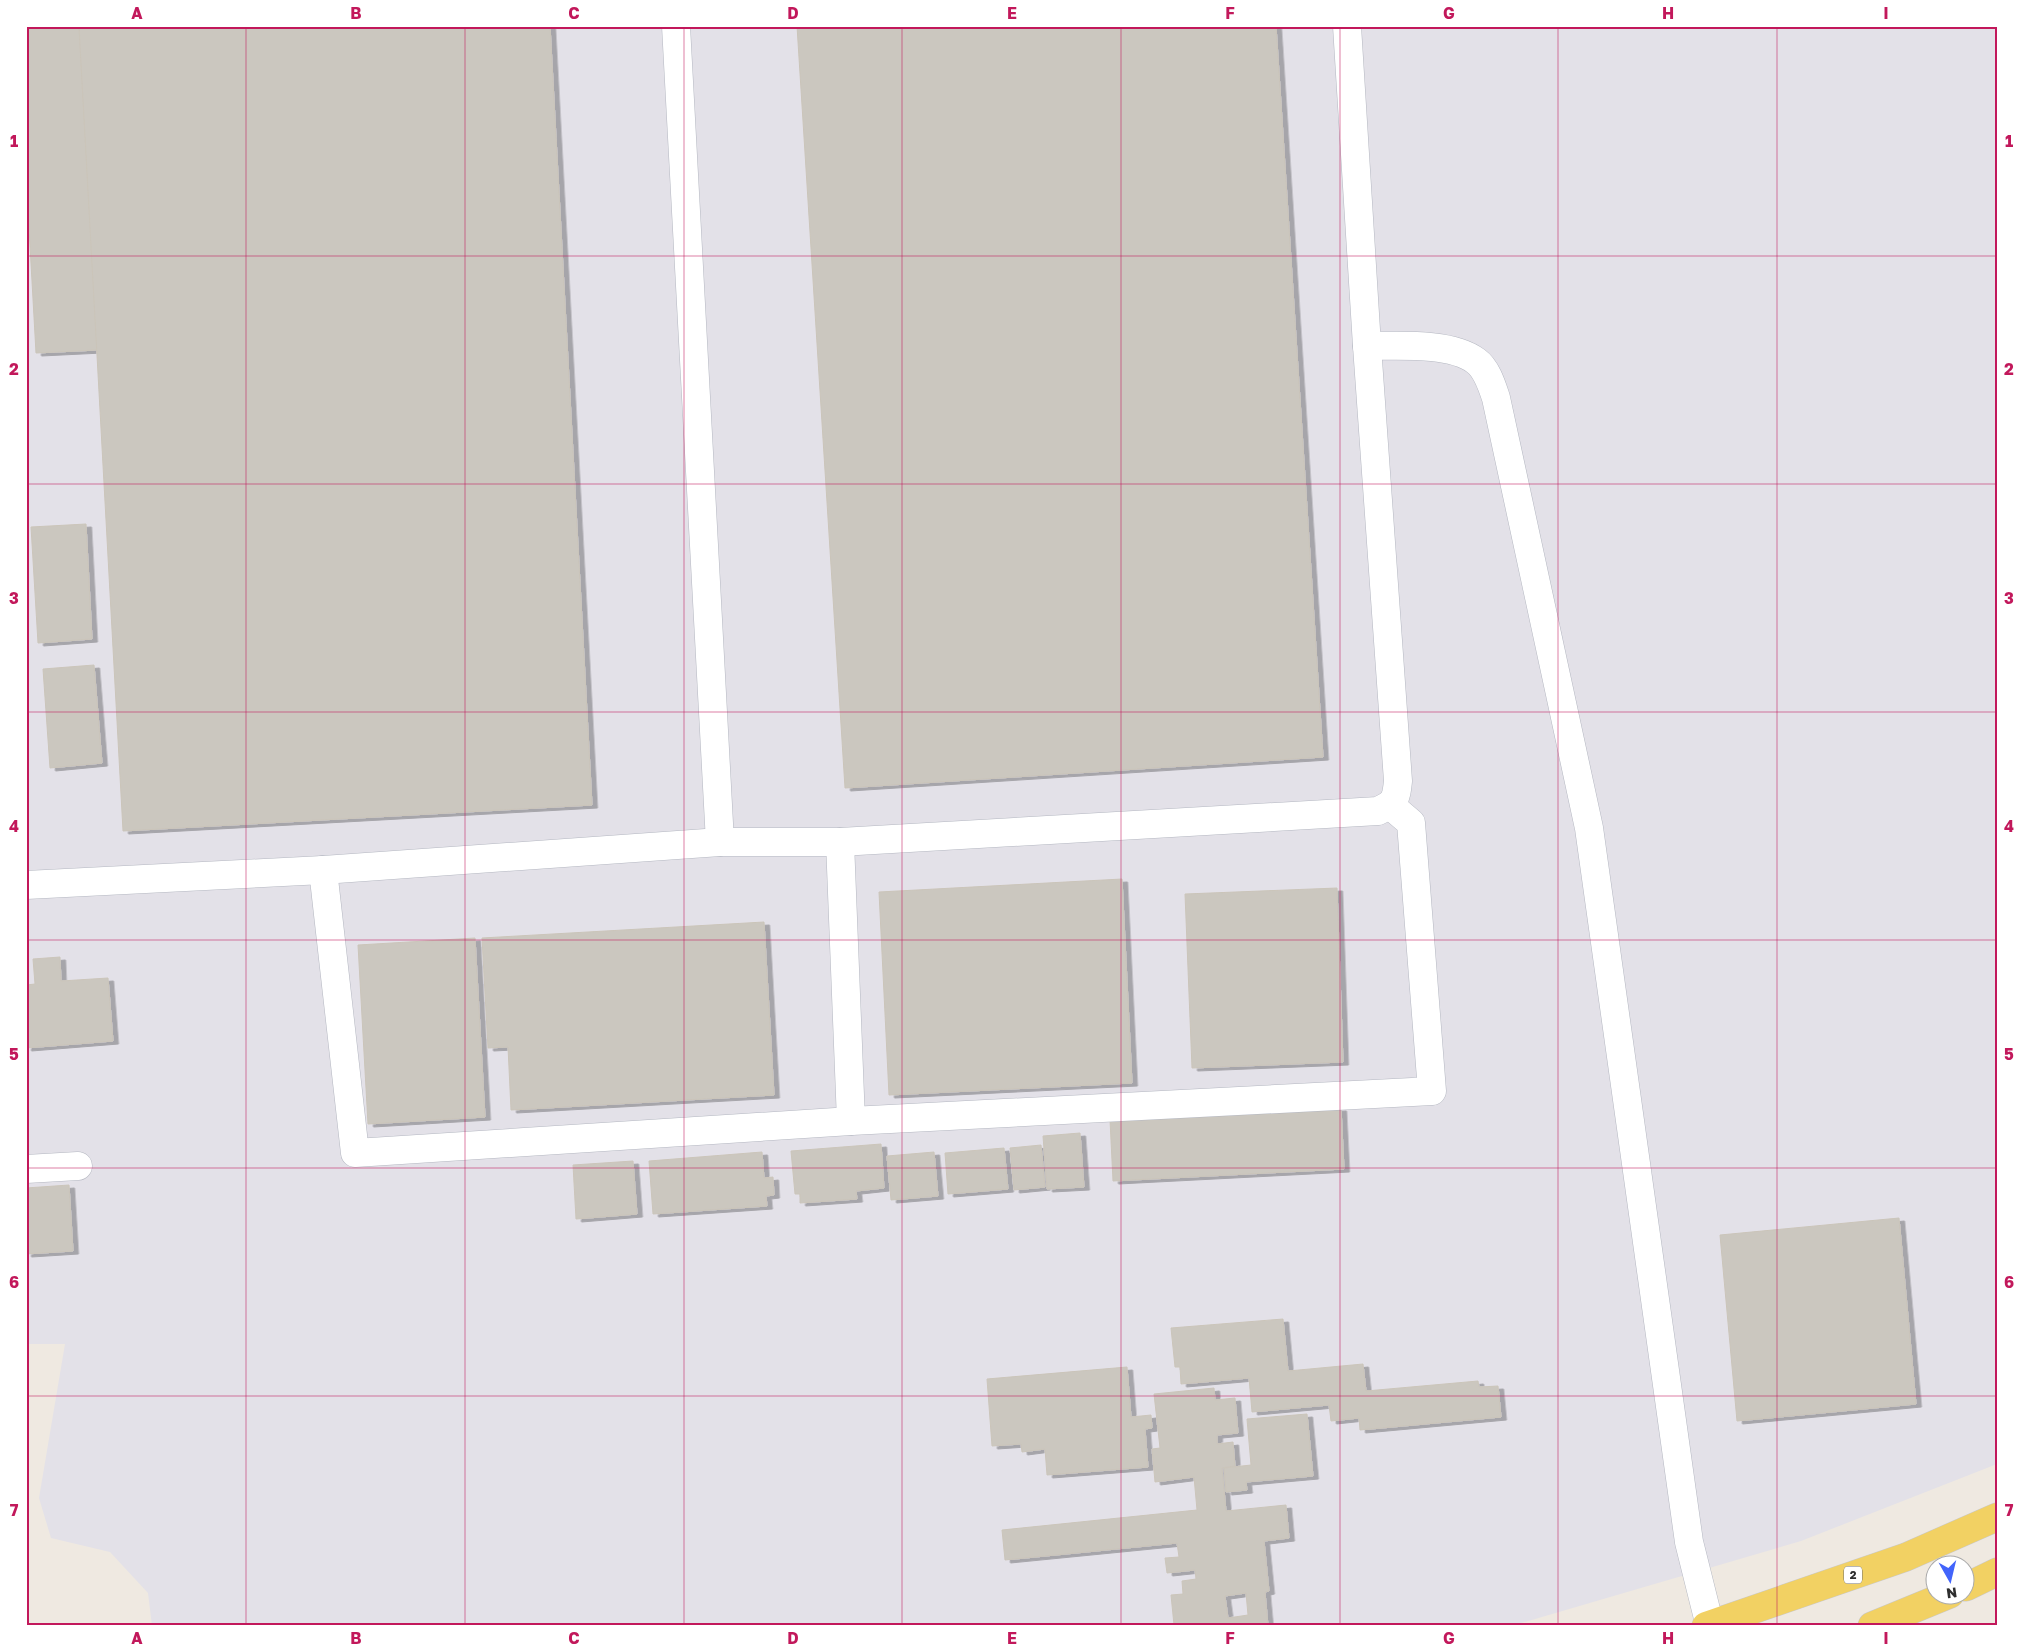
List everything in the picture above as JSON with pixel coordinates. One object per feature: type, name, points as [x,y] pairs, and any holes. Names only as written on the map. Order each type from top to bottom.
[{"type":"main road","name":"2","points":[[1709,1625],[1906,1557],[1997,1517]]},
{"type":"main road","points":[[1976,1582],[1997,1572]]},
{"type":"main road","points":[[1872,1626],[1926,1604]]},
{"type":"lane","points":[[676,26],[720,842]]},
{"type":"lane","points":[[26,885],[323,870],[720,842],[840,842],[1378,811],[1390,805],[1396,798],[1398,781],[1367,346],[1347,26]]},
{"type":"lane","points":[[1367,346],[1426,347],[1456,352],[1477,362],[1489,378],[1496,398],[1589,828],[1689,1542],[1709,1625]]},
{"type":"lane","points":[[323,870],[355,1153],[851,1121],[1432,1090],[1411,823],[1390,805]]},
{"type":"lane","points":[[840,842],[851,1121]]},
{"type":"lane","points":[[26,1169],[78,1166]]},
{"type":"shaded area","points":[[26,26],[1997,26],[1997,1464],[1801,1541],[1511,1626],[152,1626],[148,1593],[110,1552],[51,1538],[39,1498],[65,1344],[26,1344]]},
{"type":"building","points":[[26,26],[79,26],[97,350],[36,353],[26,174]]},
{"type":"building","points":[[79,26],[550,26],[592,805],[123,831]]},
{"type":"building","points":[[797,26],[1276,26],[1323,757],[845,788]]},
{"type":"building","points":[[86,524],[92,639],[38,643],[31,527]]},
{"type":"building","points":[[94,665],[102,763],[50,768],[43,669]]},
{"type":"building","points":[[1122,879],[1132,1083],[889,1095],[879,892]]},
{"type":"building","points":[[1337,888],[1343,1062],[1192,1068],[1185,894]]},
{"type":"building","points":[[764,922],[774,1095],[511,1110],[508,1047],[488,1048],[482,938]]},
{"type":"building","points":[[475,938],[485,1117],[368,1124],[358,945]]},
{"type":"building","points":[[60,957],[61,981],[108,978],[113,1041],[26,1048],[26,985],[35,984],[33,959]]},
{"type":"building","points":[[1341,1108],[1344,1169],[1113,1181],[1110,1120]]},
{"type":"building","points":[[1080,1133],[1084,1187],[1047,1189],[1043,1136]]},
{"type":"building","points":[[881,1144],[884,1188],[856,1191],[857,1199],[800,1203],[800,1194],[795,1194],[791,1151]]},
{"type":"building","points":[[1041,1145],[1045,1187],[1014,1190],[1010,1148]]},
{"type":"building","points":[[1004,1148],[1008,1189],[948,1194],[945,1153]]},
{"type":"building","points":[[762,1152],[764,1178],[773,1177],[774,1195],[766,1196],[767,1206],[653,1214],[649,1161]]},
{"type":"building","points":[[934,1152],[938,1196],[891,1200],[887,1156]]},
{"type":"building","points":[[633,1161],[637,1214],[576,1219],[573,1165]]},
{"type":"building","points":[[69,1185],[73,1251],[26,1254],[26,1188]]},
{"type":"building","points":[[1899,1218],[1916,1404],[1737,1421],[1720,1235]]},
{"type":"building","points":[[1283,1319],[1288,1371],[1363,1364],[1366,1391],[1478,1381],[1479,1387],[1498,1386],[1501,1417],[1360,1430],[1359,1418],[1331,1421],[1329,1405],[1252,1412],[1249,1378],[1181,1384],[1180,1367],[1175,1367],[1171,1328]]},
{"type":"building","points":[[1127,1367],[1131,1417],[1151,1415],[1152,1428],[1145,1429],[1148,1467],[1047,1475],[1045,1449],[1022,1452],[1021,1444],[992,1446],[987,1379]]},
{"type":"building","points":[[1214,1388],[1215,1400],[1235,1398],[1238,1433],[1217,1435],[1217,1444],[1233,1442],[1235,1466],[1222,1468],[1226,1511],[1286,1505],[1289,1538],[1264,1541],[1269,1591],[1265,1592],[1268,1626],[1174,1625],[1171,1595],[1183,1594],[1182,1581],[1196,1579],[1195,1570],[1167,1573],[1165,1558],[1179,1557],[1177,1543],[1005,1560],[1002,1530],[1197,1510],[1194,1477],[1155,1482],[1152,1449],[1160,1448],[1154,1394]],"holes":[[[1246,1593],[1248,1615],[1228,1618],[1225,1596]]]},
{"type":"building","points":[[1307,1414],[1313,1476],[1246,1482],[1247,1490],[1226,1492],[1224,1468],[1251,1465],[1247,1419]]}]
